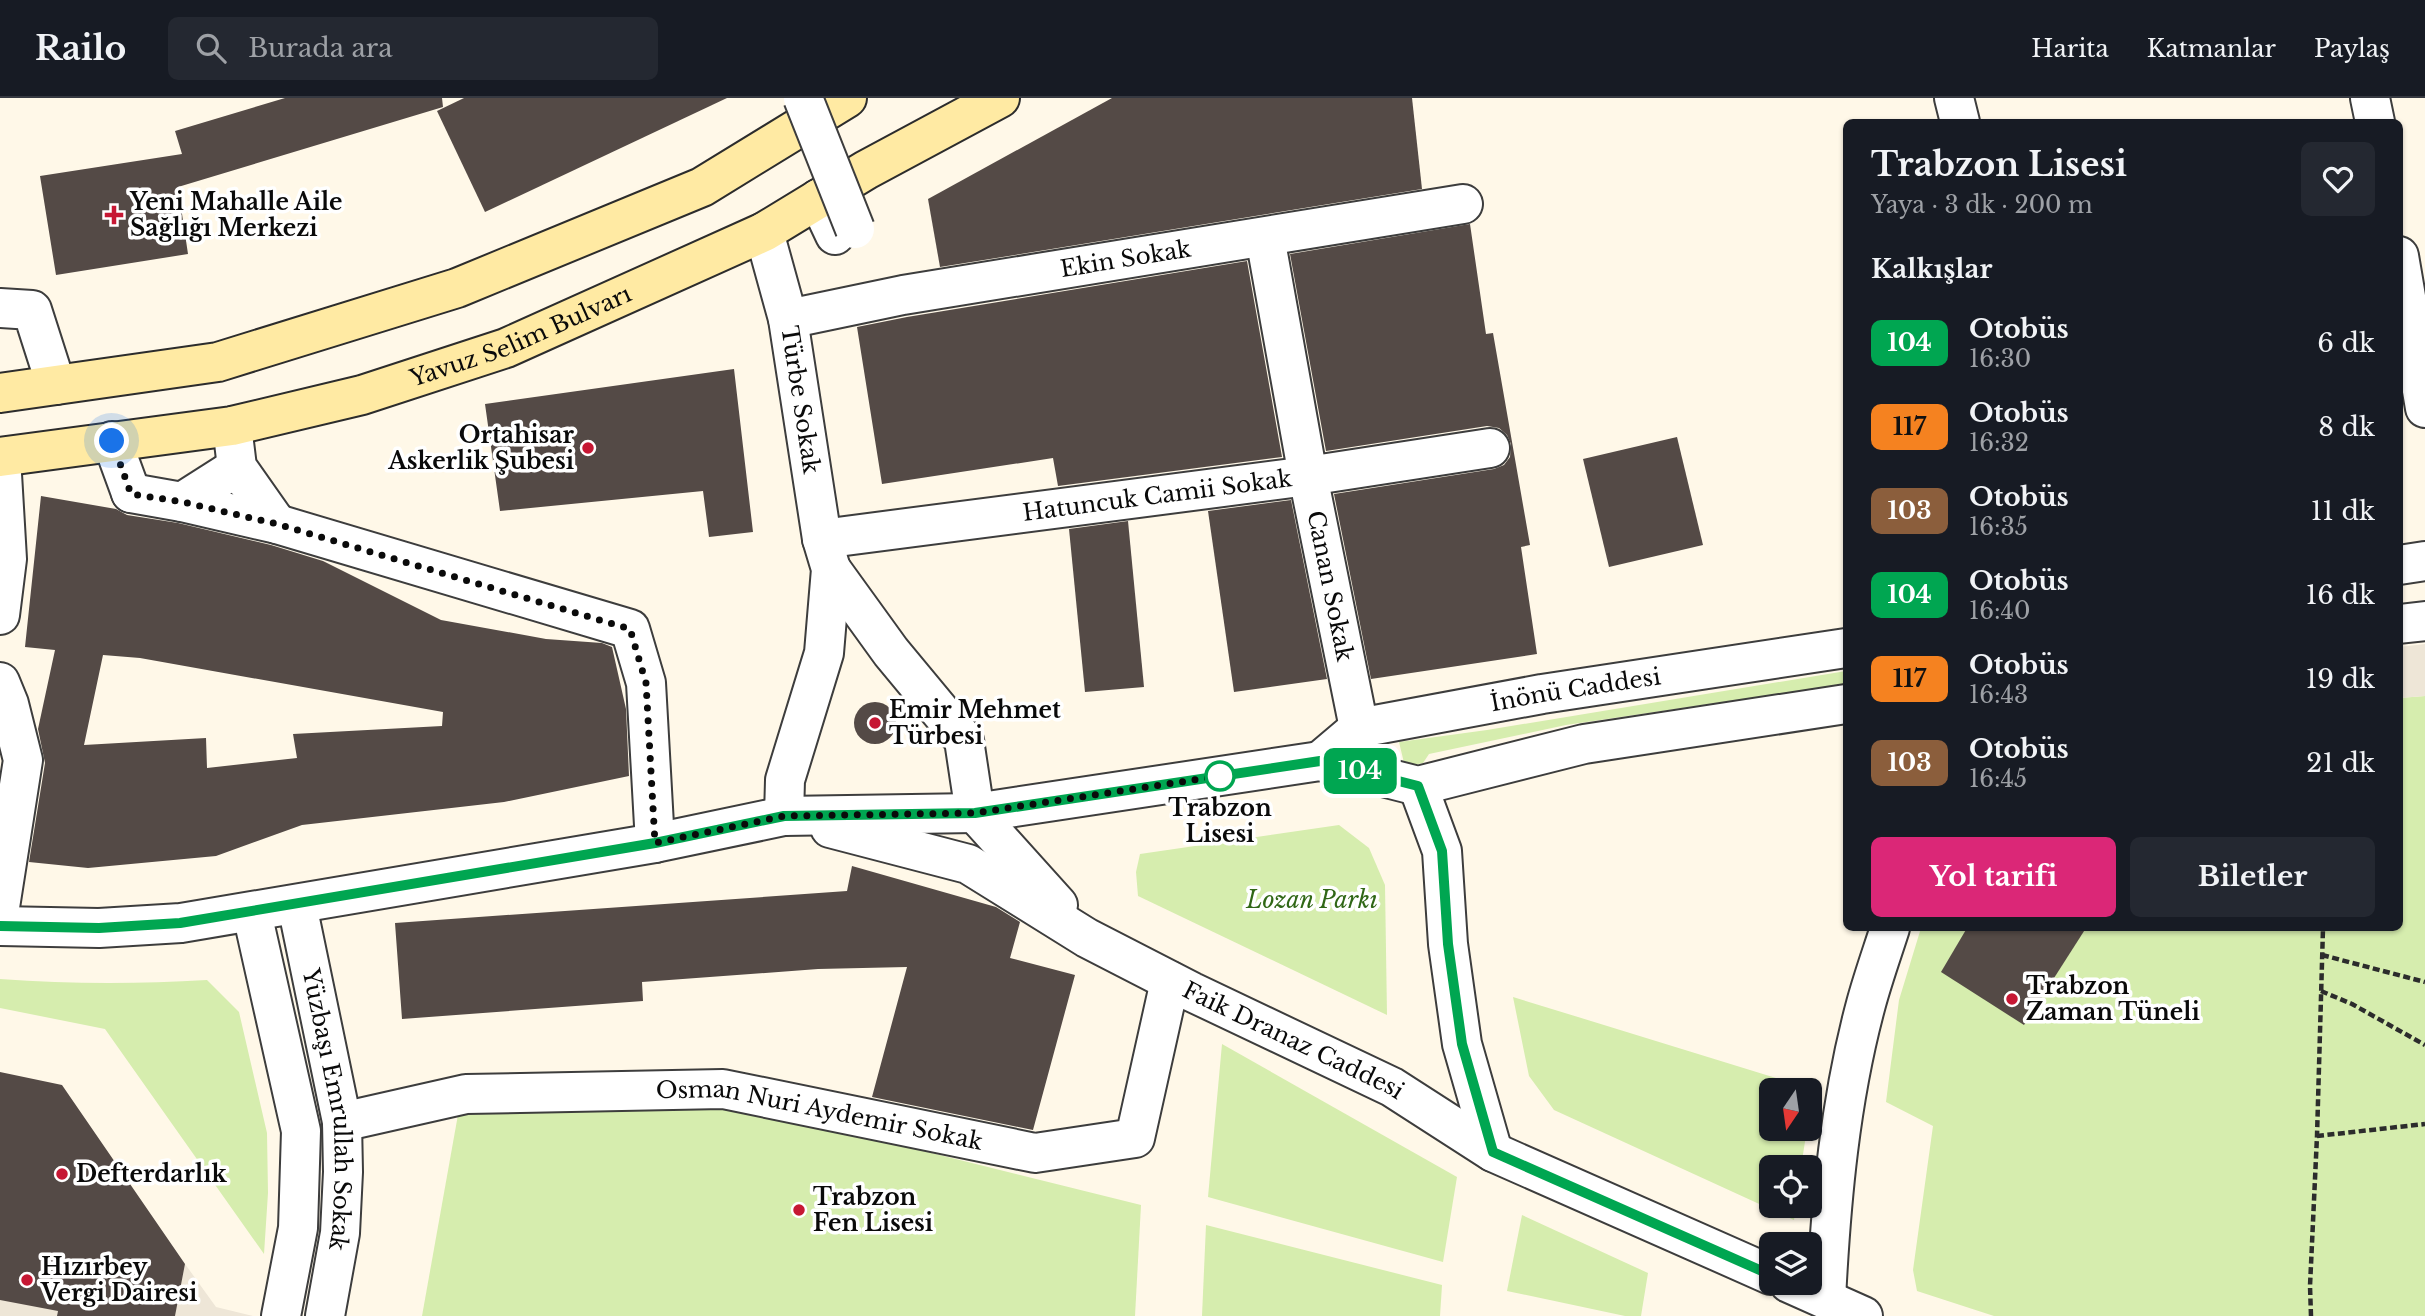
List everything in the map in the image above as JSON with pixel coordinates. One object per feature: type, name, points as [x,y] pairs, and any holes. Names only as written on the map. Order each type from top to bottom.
[{"type":"main road","points":[[0,393],[218,362],[457,288],[702,187],[847,98]]},
{"type":"main road","name":"Yavuz Selim Bulvarı","points":[[1,457],[232,426],[362,395],[506,348],[764,232],[866,170],[999,98]]},
{"type":"street","points":[[803,98],[845,232],[818,199]]},
{"type":"street","points":[[1954,98],[1958,119]]},
{"type":"street","points":[[2370,98],[2374,119]]},
{"type":"street","name":"Ekin Sokak","points":[[788,318],[903,295],[1463,204]]},
{"type":"street","name":"Türbe Sokak","points":[[764,232],[788,318],[827,554],[824,653],[785,779],[784,816]]},
{"type":"street","name":"Canan Sokak","points":[[1265,237],[1308,476],[1359,728]]},
{"type":"street","points":[[2403,279],[2425,408]]},
{"type":"street","points":[[0,308],[32,310],[56,385]]},
{"type":"street","points":[[232,426],[237,467],[277,524]]},
{"type":"street","points":[[112,441],[131,494],[183,502],[277,524],[630,629],[646,683],[655,843]]},
{"type":"street","name":"Hatuncuk Camii Sokak","points":[[827,554],[1490,448]]},
{"type":"street","points":[[0,615],[7,559],[1,457]]},
{"type":"street","points":[[183,502],[237,467]]},
{"type":"street","name":"Türbe Sokak","points":[[827,554],[891,652],[964,740],[975,813]]},
{"type":"street","points":[[2403,564],[2425,561]]},
{"type":"street","points":[[2403,624],[2425,621]]},
{"type":"street","name":"İnönü Caddesi","points":[[1320,761],[1359,728],[1556,692],[1843,648]]},
{"type":"street","points":[[0,682],[9,704],[23,760],[0,907]]},
{"type":"street","points":[[0,926],[99,928],[180,923],[655,843],[784,816],[975,813],[1320,761],[1418,786],[1584,744],[1843,704]]},
{"type":"street","points":[[1418,786],[1442,851],[1448,944],[1462,1044],[1493,1152]]},
{"type":"street","name":"Faik Dranaz Caddesi","points":[[975,813],[1087,938]]},
{"type":"street","name":"Faik Dranaz Caddesi","points":[[784,816],[968,864],[1087,938],[1170,981],[1392,1087],[1493,1152],[1759,1270]]},
{"type":"street","name":"Yüzbaşı Emrullah Sokak","points":[[297,905],[342,1122],[344,1172],[340,1233],[325,1316]]},
{"type":"street","name":"Yüzbaşı Emrullah Sokak","points":[[252,913],[301,1131],[298,1228],[281,1316]]},
{"type":"street","points":[[1826,1299],[1829,1223],[1839,1138],[1866,1005],[1889,931]]},
{"type":"street","name":"Osman Nuri Aydemir Sokak","points":[[342,1122],[466,1094],[723,1089],[1035,1153],[1135,1138],[1170,981]]},
{"type":"street","points":[[1817,1295],[1863,1316]]},
{"type":"path","points":[[2311,1316],[2309,1286],[2317,1136],[2323,931]]},
{"type":"path","points":[[2322,955],[2425,982]]},
{"type":"path","points":[[2321,991],[2353,1004],[2425,1045]]},
{"type":"path","points":[[2317,1136],[2425,1124]]},
{"type":"green space","points":[[1843,671],[1843,684],[1566,725],[1429,754],[1423,763],[1405,767],[1399,742]]},
{"type":"green space","points":[[2425,696],[2425,1316],[1994,1316],[1917,1291],[1913,1270],[1933,1126],[1886,1102],[1899,1000],[1920,931],[2403,931],[2403,698]]},
{"type":"green space","name":"Lozan Parkı","points":[[1339,825],[1369,848],[1385,885],[1387,1015],[1138,896],[1136,872],[1140,854]]},
{"type":"green space","points":[[0,979],[103,983],[207,980],[239,1012],[267,1133],[268,1193],[264,1254],[105,1029],[0,1008]]},
{"type":"green space","points":[[1513,997],[1776,1078],[1759,1078],[1759,1141],[1805,1141],[1803,1155],[1759,1155],[1759,1204],[1554,1110],[1529,1076]]},
{"type":"green space","points":[[1222,1044],[1457,1177],[1443,1262],[1208,1197]]},
{"type":"green space","name":"Trabzon Fen Lisesi","points":[[731,1103],[1141,1205],[1135,1316],[422,1316],[459,1109]]},
{"type":"green space","points":[[1522,1215],[1648,1273],[1641,1316],[1625,1316],[1507,1291]]},
{"type":"green space","points":[[1206,1225],[1442,1285],[1440,1316],[1202,1316]]},
{"type":"shaded area","points":[[2425,644],[2425,696],[2403,698],[2403,647]]},
{"type":"shaded area","points":[[185,1264],[216,1307],[253,1316],[175,1316]]},
{"type":"shaded area","points":[[62,1291],[57,1316],[0,1316],[0,1300]]},
{"type":"building","points":[[285,98],[442,98],[443,107],[178,187],[188,254],[56,275],[40,176],[182,154],[175,131]]},
{"type":"building","points":[[464,98],[727,98],[485,212],[437,111]]},
{"type":"building","points":[[1112,98],[1412,98],[1422,189],[940,267],[928,199]]},
{"type":"building","points":[[1470,224],[1486,334],[1493,333],[1530,545],[1521,547],[1537,654],[1371,679],[1334,494],[1494,469],[1504,465],[1510,457],[1511,444],[1507,435],[1499,428],[1487,426],[1326,451],[1290,254]]},
{"type":"building","points":[[1247,261],[1282,457],[1058,486],[1053,458],[882,484],[857,327]]},
{"type":"building","name":"Ortahisar Askerlik Şubesi","points":[[734,369],[753,532],[709,537],[703,491],[500,511],[485,404]]},
{"type":"building","points":[[1677,437],[1703,545],[1609,567],[1583,459]]},
{"type":"building","points":[[41,496],[116,509],[127,515],[178,523],[271,545],[323,561],[441,620],[546,639],[602,643],[612,647],[626,709],[629,776],[504,802],[302,825],[216,856],[88,868],[29,862],[45,763],[38,729],[55,650],[25,647]],"holes":[[[103,655],[140,658],[443,712],[442,726],[293,734],[297,758],[207,768],[206,738],[84,745]]]},
{"type":"building","points":[[1291,500],[1327,679],[1234,692],[1208,511]]},
{"type":"building","points":[[1128,521],[1144,687],[1085,692],[1069,529]]},
{"type":"building","name":"Emir Mehmet Türbesi","points":[[875,702],[890,708],[896,723],[890,738],[875,744],[860,738],[854,723],[860,708]]},
{"type":"building","points":[[852,866],[996,907],[1020,922],[1010,958],[1075,975],[1033,1130],[872,1097],[907,967],[818,969],[642,982],[643,1001],[402,1019],[395,923],[847,891]]},
{"type":"building","name":"Trabzon Zaman Tüneli","points":[[1965,931],[2084,931],[2024,1025],[1941,972]]},
{"type":"building","name":"Defterdarlık","points":[[0,1072],[62,1085],[185,1264],[175,1316],[57,1316],[58,1311],[0,1300]]},
{"type":"bus line","name":"104","points":[[0,926],[99,928],[180,923],[655,843],[784,816],[975,813],[1320,761],[1418,786],[1442,851],[1448,944],[1462,1044],[1493,1152],[1759,1270]]},
{"type":"place","name":"Yeni Mahalle Aile Sağlığı Merkezi","points":[[114,215]]},
{"type":"place","name":"Ortahisar Askerlik Şubesi","points":[[588,448]]},
{"type":"place","name":"Emir Mehmet Türbesi","points":[[875,723]]},
{"type":"place","name":"Trabzon Lisesi","points":[[1220,776]]},
{"type":"place","name":"Trabzon Zaman Tüneli","points":[[2012,999]]},
{"type":"place","name":"Defterdarlık","points":[[62,1174]]},
{"type":"place","name":"Trabzon Fen Lisesi","points":[[799,1210]]},
{"type":"place","name":"Hızırbey Vergi Dairesi","points":[[27,1280]]},
{"type":"route","points":[[112,441],[131,494],[253,517],[630,629],[646,683],[655,843],[784,816],[975,813],[1220,776]]}]
